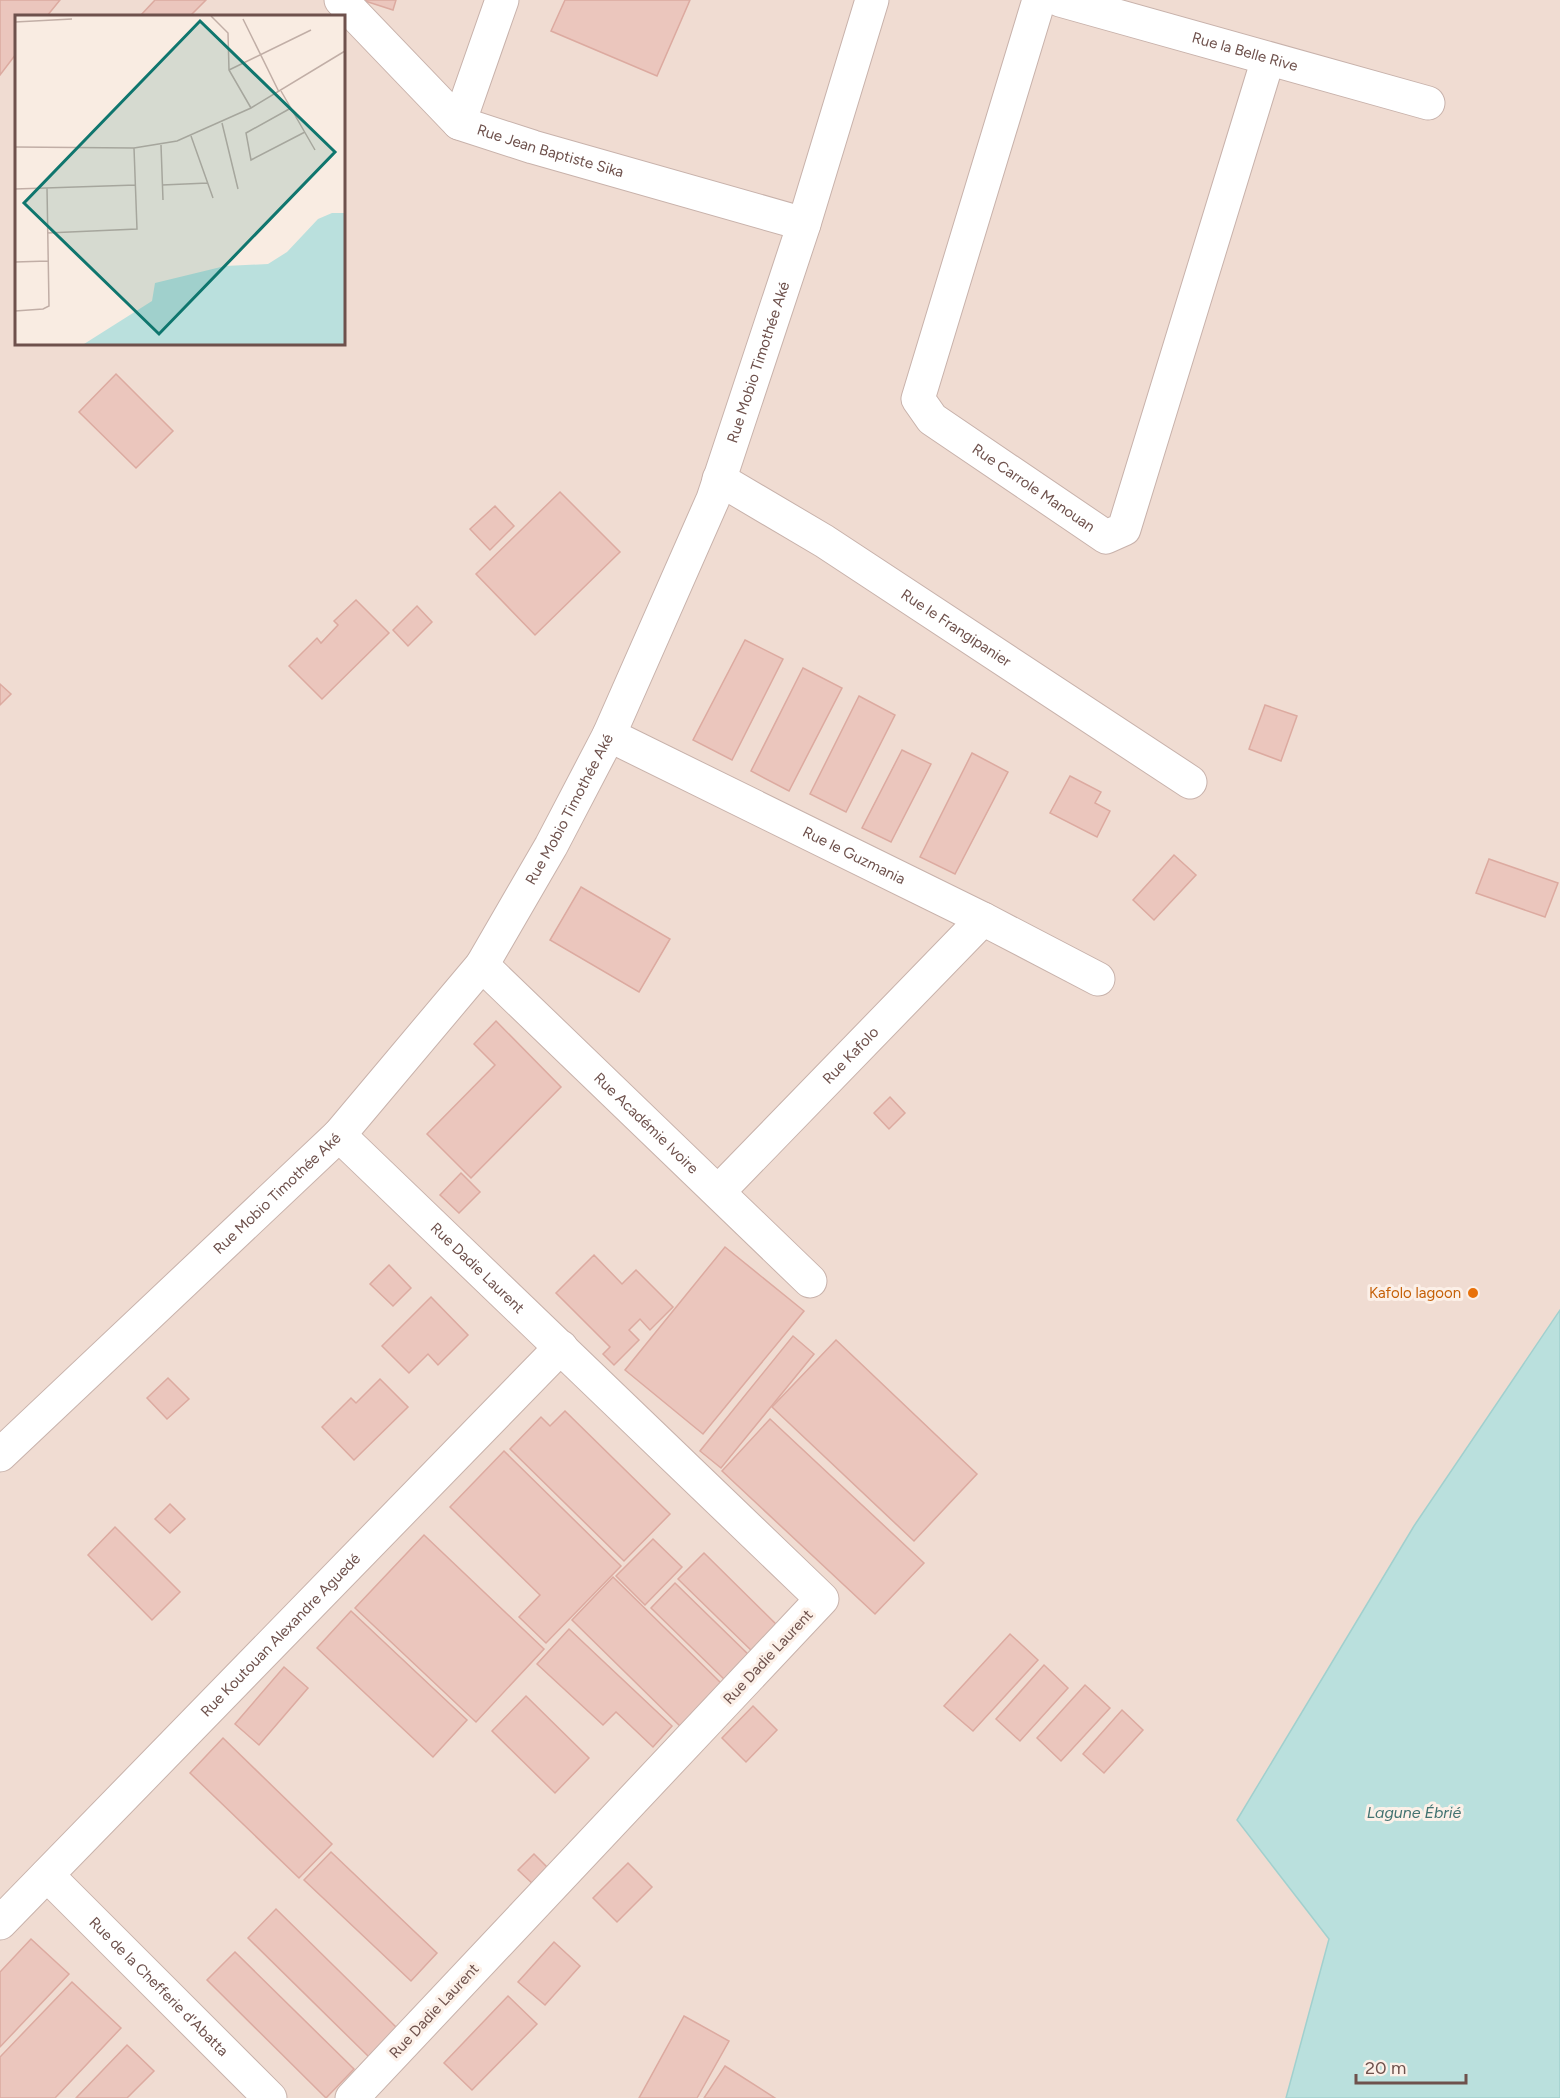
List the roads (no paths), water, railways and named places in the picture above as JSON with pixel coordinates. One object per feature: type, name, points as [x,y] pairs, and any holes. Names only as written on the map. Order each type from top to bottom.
[{"type":"street","name":"Rue Jean Baptiste Sika","points":[[341,0],[459,123],[544,150],[804,224]]},
{"type":"street","points":[[459,123],[502,0]]},
{"type":"street","name":"Rue Mobio Timothée Aké","points":[[0,1455],[339,1135],[482,965],[551,846],[609,735],[713,499],[804,224],[872,0]]},
{"type":"street","name":"Rue Carrole Manouan","points":[[1039,0],[918,399],[932,419],[1106,537],[1124,529],[1268,58]]},
{"type":"street","name":"Rue la Belle Rive","points":[[1060,0],[1428,103]]},
{"type":"street","name":"Rue le Frangipanier","points":[[719,479],[824,541],[1190,782]]},
{"type":"street","name":"Rue le Guzmania","points":[[609,735],[983,919],[1098,979]]},
{"type":"street","name":"Rue Kafolo","points":[[719,1191],[983,919]]},
{"type":"street","name":"Rue Académie Ivoire","points":[[482,965],[810,1281]]},
{"type":"street","name":"Rue Dadie Laurent","points":[[339,1135],[822,1599],[352,2098]]},
{"type":"street","name":"Rue Koutouan Alexandre Aguedé","points":[[0,1923],[561,1347]]},
{"type":"street","name":"Rue de la Chefferie d'Abatta","points":[[47,1875],[270,2098]]},
{"type":"water","name":"Lagune Ébrié","points":[[1560,1310],[1560,2098],[1286,2098],[1329,1939],[1237,1820],[1414,1526]]},
{"type":"place","name":"Kafolo lagoon","points":[[1473,1293]]}]
